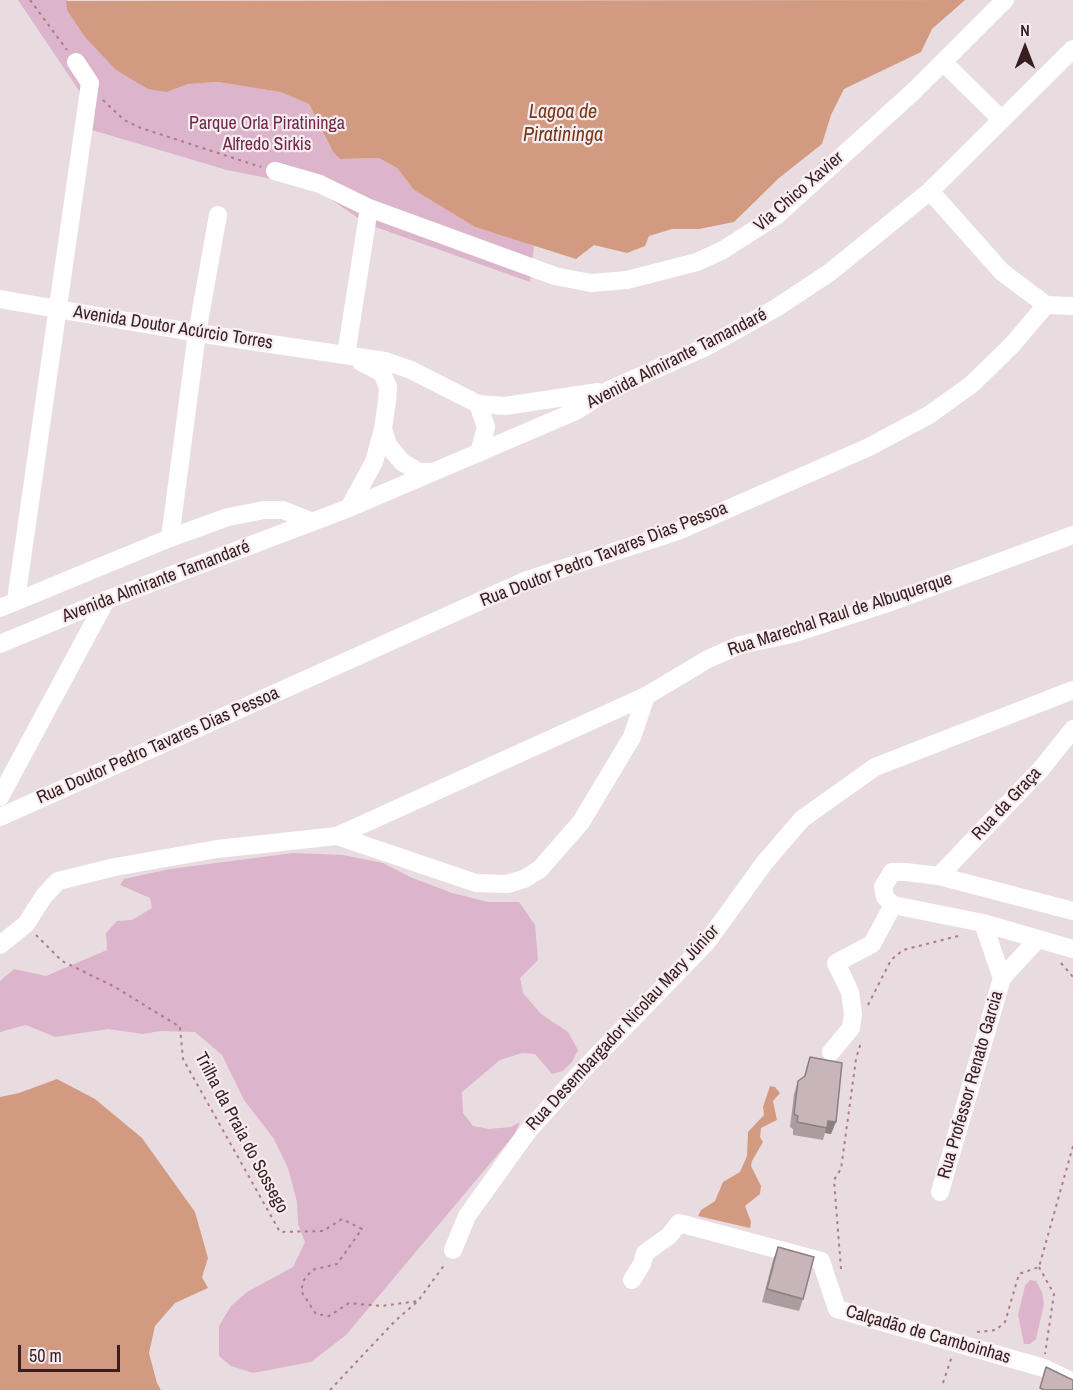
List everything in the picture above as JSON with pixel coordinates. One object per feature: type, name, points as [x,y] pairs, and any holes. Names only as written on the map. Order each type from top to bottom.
[{"type":"street","name":"Via Chico Xavier","points":[[275,171],[320,184],[369,208],[555,276],[591,282],[637,277],[697,261],[723,250],[776,216],[943,62],[1005,0]]},
{"type":"street","name":"Avenida Almirante Tamandaré","points":[[0,644],[106,600],[349,508],[576,411],[609,390],[708,346],[776,308],[829,273],[930,191],[1073,49]]},
{"type":"street","points":[[8,604],[57,310],[90,83],[76,62]]},
{"type":"street","points":[[943,62],[1002,120]]},
{"type":"street","points":[[930,191],[1002,272],[1046,305],[1073,306]]},
{"type":"street","points":[[346,355],[369,208]]},
{"type":"street","points":[[170,538],[197,333],[218,214]]},
{"type":"street","name":"Avenida Doutor Acúrcio Torres","points":[[0,299],[197,333],[385,361],[433,380],[478,404],[505,406],[609,390]]},
{"type":"street","name":"Rua Doutor Pedro Tavares Dias Pessoa","points":[[0,817],[527,580],[678,531],[869,447],[929,415],[972,384],[1012,345],[1046,305]]},
{"type":"street","name":"Avenida Doutor Acúrcio Torres","points":[[346,355],[382,373],[388,387],[383,429],[374,462],[349,508]]},
{"type":"street","points":[[387,400],[402,382],[416,378],[433,380]]},
{"type":"street","points":[[478,404],[486,427],[479,453]]},
{"type":"street","points":[[383,429],[388,445],[402,462],[419,472],[433,472]]},
{"type":"street","name":"Avenida Almirante Tamandaré","points":[[8,604],[170,538],[228,518],[264,510],[294,512],[313,522]]},
{"type":"street","name":"Rua Marechal Raul de Albuquerque","points":[[0,945],[26,924],[44,896],[58,881],[115,867],[216,849],[337,836],[646,696],[708,659],[740,645],[792,634],[888,603],[1073,535]]},
{"type":"street","points":[[0,797],[106,600]]},
{"type":"street","name":"Rua Desembargador Nicolau Mary Júnior","points":[[453,1250],[467,1216],[528,1131],[581,1072],[707,942],[771,855],[802,819],[875,767],[1073,690]]},
{"type":"street","name":"Rua Marechal Raul de Albuquerque","points":[[337,836],[476,883],[507,884],[524,879],[540,869],[581,822],[632,737],[646,696]]},
{"type":"street","name":"Rua da Graça","points":[[939,876],[1041,769],[1073,729]]},
{"type":"street","points":[[1073,911],[939,876],[892,872],[883,887],[885,897],[893,905],[1073,949]]},
{"type":"street","points":[[831,1052],[841,1044],[851,1028],[853,1014],[850,992],[836,963],[872,944],[893,905]]},
{"type":"street","name":"Rua Professor Renato Garcia","points":[[984,926],[1002,978]]},
{"type":"street","name":"Rua Professor Renato Garcia","points":[[940,1192],[1002,978],[1038,939]]},
{"type":"street","name":"Calçadão de Camboinhas","points":[[632,1280],[642,1264],[645,1253],[669,1236],[679,1223],[821,1261],[837,1309],[1044,1368],[1073,1382]]},
{"type":"path","points":[[30,0],[76,62]]},
{"type":"path","points":[[90,83],[106,105],[124,120],[229,158],[275,171]]},
{"type":"path","name":"Trilha da Praia do Sossego","points":[[26,924],[62,961],[115,987],[180,1027],[183,1059],[280,1232],[323,1231],[342,1219],[362,1229],[337,1264],[312,1270],[304,1280],[301,1291],[316,1314],[329,1316],[350,1303],[381,1306],[418,1300]]},
{"type":"path","points":[[867,1012],[891,960],[903,950],[984,926]]},
{"type":"path","points":[[840,1270],[834,1180],[841,1168],[856,1059],[862,1040]]},
{"type":"path","points":[[1044,1368],[1054,1294],[1039,1267],[1073,1146]]},
{"type":"path","points":[[330,1390],[394,1321],[418,1300],[438,1275],[453,1250]]},
{"type":"path","points":[[943,1383],[956,1343],[969,1332],[996,1330],[1005,1322],[1020,1274],[1039,1267]]},
{"type":"green space","name":"Parque Orla Piratininga Alfredo Sirkis","points":[[18,0],[67,0],[116,70],[167,92],[188,84],[218,82],[280,92],[309,104],[333,152],[340,159],[379,158],[397,168],[414,190],[475,227],[534,245],[530,282],[367,224],[323,194],[287,182],[227,170],[75,125],[80,92]]},
{"type":"green space","points":[[293,853],[343,855],[383,863],[410,877],[452,893],[488,902],[519,902],[535,925],[538,960],[520,978],[523,993],[541,1014],[568,1032],[578,1050],[572,1062],[563,1071],[552,1074],[535,1054],[522,1053],[500,1060],[462,1092],[463,1113],[473,1126],[489,1129],[511,1127],[520,1122],[514,1135],[346,1335],[311,1362],[253,1373],[231,1366],[219,1356],[219,1326],[231,1306],[247,1292],[293,1267],[305,1242],[298,1224],[297,1202],[288,1168],[274,1139],[244,1100],[222,1055],[195,1032],[160,1031],[143,1034],[108,1029],[55,1037],[26,1025],[0,1032],[0,981],[14,969],[46,976],[107,950],[106,933],[117,921],[132,920],[152,908],[150,898],[120,885],[124,879],[170,869]]},
{"type":"green space","points":[[1030,1280],[1036,1281],[1042,1292],[1044,1304],[1036,1339],[1030,1344],[1024,1344],[1018,1315],[1025,1286]]},
{"type":"water","name":"Lagoa de Piratininga","points":[[965,0],[932,29],[921,52],[844,89],[831,115],[822,144],[779,178],[734,222],[699,229],[672,229],[649,236],[645,246],[627,253],[594,245],[576,259],[475,227],[414,190],[397,168],[379,158],[340,159],[333,152],[309,104],[280,92],[218,82],[188,84],[167,92],[148,89],[116,70],[85,37],[67,10],[66,1]]},
{"type":"water","points":[[57,1079],[95,1099],[142,1138],[195,1212],[208,1258],[202,1277],[208,1288],[175,1303],[155,1326],[149,1353],[161,1390],[0,1390],[0,1097],[19,1093]]},
{"type":"water","points":[[770,1086],[775,1087],[780,1093],[773,1101],[777,1120],[761,1128],[760,1137],[763,1142],[752,1161],[751,1166],[761,1186],[760,1194],[745,1206],[751,1222],[750,1228],[698,1216],[701,1210],[715,1201],[723,1182],[740,1172],[747,1156],[748,1132],[764,1115],[763,1107]]},
{"type":"building","points":[[810,1057],[842,1063],[836,1122],[828,1121],[827,1128],[797,1122],[798,1116],[794,1114],[798,1081],[805,1076]]},
{"type":"building","points":[[778,1247],[814,1257],[803,1299],[767,1289]]},
{"type":"building","points":[[1046,1367],[1073,1380],[1073,1390],[1040,1388]]}]
